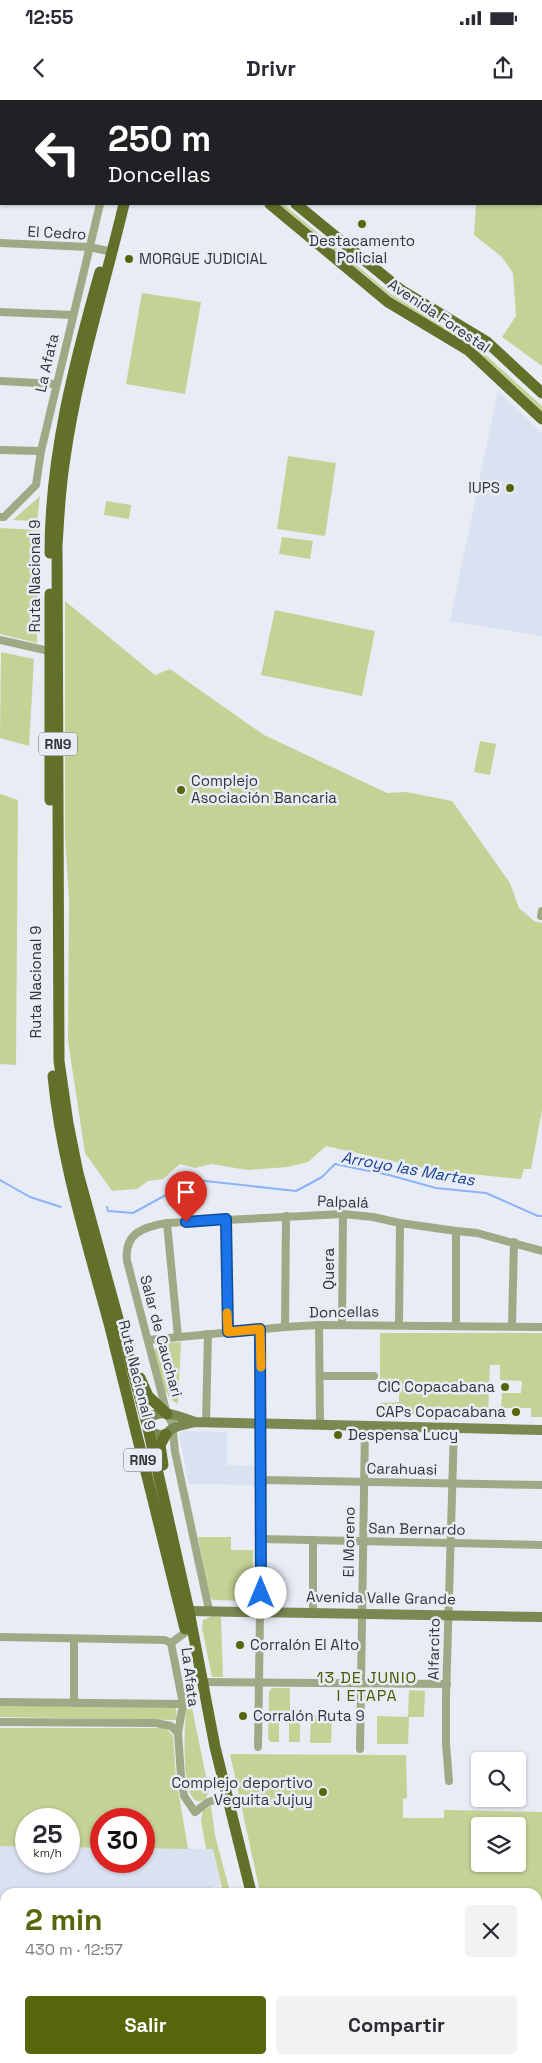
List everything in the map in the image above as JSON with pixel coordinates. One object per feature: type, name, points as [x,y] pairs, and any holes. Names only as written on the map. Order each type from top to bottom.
[{"type":"main road","name":"Ruta Nacional 9","points":[[116,205],[109,251],[71,420],[60,497],[57,545],[59,1039],[61,1083],[76,1165],[146,1424],[173,1538],[215,1747],[250,1888]]},
{"type":"main road","name":"Ruta Nacional 9","points":[[124,205],[78,350],[56,460],[50,518],[51,1034],[53,1077],[60,1132],[186,1632],[205,1719],[215,1747]]},
{"type":"main road","points":[[109,251],[117,248],[130,205]]},
{"type":"main road","name":"Avenida Forestal","points":[[271,205],[388,302],[468,350],[542,419]]},
{"type":"main road","name":"Avenida Forestal","points":[[297,205],[387,280],[487,342],[542,393]]},
{"type":"main road","points":[[111,1330],[117,1342],[136,1408],[146,1424],[140,1446]]},
{"type":"main road","points":[[125,1344],[148,1396],[167,1414]]},
{"type":"main road","points":[[164,1434],[160,1445],[174,1522],[173,1538]]},
{"type":"street","name":"La Afata","points":[[2,517],[36,485],[41,451],[56,384],[100,205]]},
{"type":"street","name":"El Cedro","points":[[0,243],[89,247],[109,251]]},
{"type":"street","points":[[0,312],[73,314]]},
{"type":"street","points":[[0,381],[56,384]]},
{"type":"street","points":[[0,450],[41,451]]},
{"type":"street","points":[[0,640],[50,651]]},
{"type":"street","name":"Palpalá","points":[[140,1230],[167,1223],[343,1214],[372,1216],[400,1223],[478,1233],[542,1251]]},
{"type":"street","name":"Quera","points":[[342,1325],[343,1214]]},
{"type":"street","points":[[285,1327],[286,1216]]},
{"type":"street","points":[[226,1219],[228,1332]]},
{"type":"street","points":[[167,1223],[178,1337]]},
{"type":"street","points":[[398,1325],[400,1223]]},
{"type":"street","name":"Salar de Cauchari","points":[[140,1230],[132,1237],[126,1251],[167,1414],[171,1418],[164,1434],[175,1452],[209,1610]]},
{"type":"street","points":[[456,1231],[456,1326]]},
{"type":"street","points":[[512,1326],[514,1242]]},
{"type":"street","points":[[319,1325],[320,1424]]},
{"type":"street","name":"Doncellas","points":[[148,1340],[319,1325],[542,1327]]},
{"type":"street","points":[[258,1747],[262,1480],[260,1329]]},
{"type":"street","points":[[200,1422],[208,1334]]},
{"type":"street","points":[[320,1376],[374,1376]]},
{"type":"street","points":[[175,1452],[164,1434],[146,1424],[149,1417],[154,1413],[167,1414],[200,1422],[542,1430]]},
{"type":"street","points":[[164,1434],[200,1422]]},
{"type":"street","name":"El Moreno","points":[[360,1749],[365,1426]]},
{"type":"street","name":"Alfarcito","points":[[449,1781],[446,1744],[454,1428]]},
{"type":"street","name":"Carahuasi","points":[[262,1480],[542,1484]]},
{"type":"street","name":"San Bernardo","points":[[261,1540],[542,1545]]},
{"type":"street","points":[[313,1540],[313,1612]]},
{"type":"street","name":"Avenida Valle Grande","points":[[188,1611],[542,1617]]},
{"type":"street","name":"La Afata","points":[[186,1632],[171,1643],[183,1704],[178,1733],[184,1796],[194,1812],[208,1802],[228,1796]]},
{"type":"street","points":[[0,1637],[165,1640],[171,1643]]},
{"type":"street","points":[[74,1639],[74,1703]]},
{"type":"street","points":[[203,1682],[447,1684]]},
{"type":"street","points":[[0,1702],[183,1704]]},
{"type":"street","points":[[0,1722],[156,1723],[171,1726],[178,1733]]},
{"type":"shaded area","name":"IUPS","points":[[498,391],[542,433],[542,636],[450,621]]},
{"type":"shaded area","points":[[182,1431],[227,1432],[227,1465],[255,1466],[255,1485],[189,1484],[179,1434]]},
{"type":"shaded area","points":[[0,1846],[15,1847],[15,1873],[80,1873],[80,1847],[90,1848],[90,1873],[155,1873],[155,1848],[213,1849],[221,1885],[213,1886],[213,1888],[0,1888]]},
{"type":"green space","points":[[280,205],[284,205],[391,294],[478,348],[542,406],[542,412],[477,351],[394,299]]},
{"type":"green space","points":[[476,205],[542,205],[542,366],[502,337],[516,316],[513,273],[502,257],[474,235]]},
{"type":"green space","points":[[142,293],[201,302],[185,394],[126,384]]},
{"type":"green space","points":[[288,456],[336,463],[325,536],[277,529]]},
{"type":"green space","points":[[40,496],[37,521],[13,520]]},
{"type":"green space","points":[[106,501],[131,505],[129,519],[104,515]]},
{"type":"green space","points":[[0,528],[39,530],[37,643],[0,634]]},
{"type":"green space","points":[[282,537],[313,541],[310,559],[279,554]]},
{"type":"green space","points":[[65,601],[155,675],[170,669],[264,735],[387,793],[406,792],[452,801],[510,883],[519,908],[534,921],[542,923],[542,1110],[531,1169],[524,1169],[521,1179],[432,1170],[326,1146],[308,1162],[288,1167],[247,1170],[212,1164],[195,1168],[180,1164],[163,1179],[148,1181],[137,1189],[112,1191],[85,1153],[68,1041],[69,901],[65,836]]},
{"type":"green space","points":[[275,610],[375,631],[362,696],[261,675]]},
{"type":"green space","points":[[1,652],[34,659],[29,746],[0,738]]},
{"type":"green space","points":[[480,741],[496,744],[490,775],[474,772]]},
{"type":"green space","points":[[0,794],[18,800],[16,1065],[0,1064]]},
{"type":"green space","points":[[380,1333],[542,1333],[542,1417],[531,1417],[531,1408],[501,1408],[502,1393],[521,1393],[522,1381],[500,1380],[500,1365],[490,1365],[488,1416],[380,1414],[380,1403],[399,1402],[399,1385],[380,1385]]},
{"type":"green space","points":[[181,1342],[178,1404],[172,1400],[164,1388],[154,1351],[162,1344]]},
{"type":"green space","points":[[198,1537],[231,1537],[231,1550],[253,1550],[253,1598],[249,1601],[213,1600],[210,1597]]},
{"type":"green space","points":[[213,1616],[221,1617],[223,1677],[212,1677],[202,1628],[203,1620]]},
{"type":"green space","points":[[272,1688],[290,1688],[290,1715],[300,1715],[300,1742],[289,1742],[289,1715],[279,1715],[279,1742],[271,1742],[268,1739],[269,1691]]},
{"type":"green space","points":[[409,1690],[425,1691],[424,1717],[409,1717],[408,1744],[377,1744],[377,1716],[408,1717]]},
{"type":"green space","points":[[0,1705],[176,1707],[177,1720],[0,1717]]},
{"type":"green space","points":[[186,1707],[192,1708],[209,1791],[206,1798],[197,1801],[191,1795],[185,1766]]},
{"type":"green space","points":[[311,1715],[332,1715],[331,1743],[310,1743]]},
{"type":"green space","points":[[0,1728],[166,1728],[173,1736],[176,1778],[188,1849],[155,1848],[155,1808],[90,1808],[90,1848],[80,1847],[80,1808],[15,1808],[15,1847],[0,1846]]},
{"type":"green space","points":[[230,1754],[406,1755],[407,1798],[403,1799],[403,1818],[444,1818],[444,1810],[542,1812],[542,1888],[259,1888]]},
{"type":"green space","points":[[211,1806],[215,1835],[229,1888],[222,1888],[213,1849],[206,1849],[201,1820],[203,1811]]},
{"type":"waterway","name":"Arroyo las Martas","points":[[107,1207],[108,1211],[133,1213],[164,1196],[181,1192],[196,1180],[296,1191],[322,1177],[335,1164],[389,1175],[436,1188],[486,1193],[538,1216],[542,1216]]},
{"type":"waterway","name":"Arroyo las Martas","points":[[0,1180],[30,1197],[61,1207]]},
{"type":"slow traffic","points":[[227,1313],[228,1332],[260,1329],[261,1367]]},
{"type":"place","name":"Destacamento Policial","points":[[362,224]]},
{"type":"place","name":"MORGUE JUDICIAL","points":[[129,259]]},
{"type":"place","name":"IUPS","points":[[510,488]]},
{"type":"place","name":"Complejo Asociación Bancaria","points":[[181,790]]},
{"type":"place","name":"CIC Copacabana","points":[[505,1387]]},
{"type":"place","name":"CAPs Copacabana","points":[[516,1412]]},
{"type":"place","name":"Despensa Lucy","points":[[338,1435]]},
{"type":"place","name":"Corralón El Alto","points":[[240,1645]]},
{"type":"place","name":"Corralón Ruta 9","points":[[243,1716]]},
{"type":"place","name":"Complejo deportivo Veguita Jujuy","points":[[323,1792]]},
{"type":"district","name":"13 DE JUNIO I ETAPA","points":[[367,1686]]},
{"type":"route","points":[[186,1222],[226,1219],[228,1332],[260,1329],[261,1593]]}]
